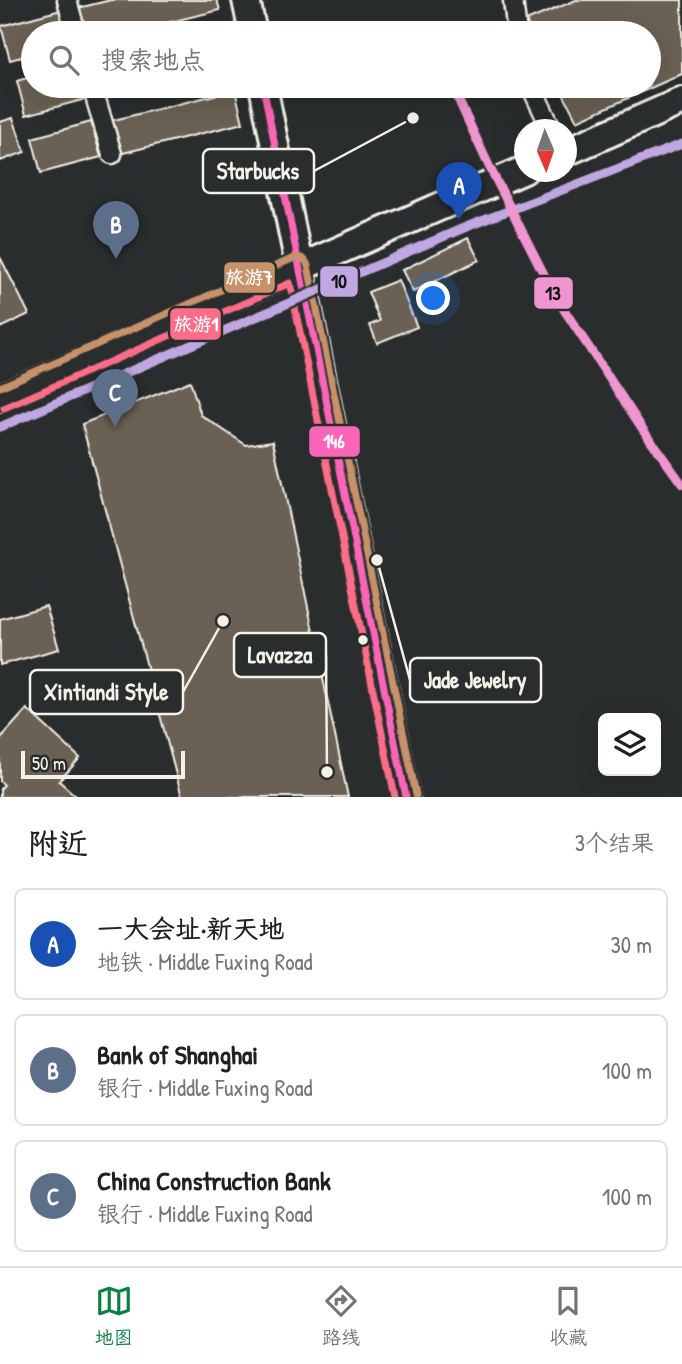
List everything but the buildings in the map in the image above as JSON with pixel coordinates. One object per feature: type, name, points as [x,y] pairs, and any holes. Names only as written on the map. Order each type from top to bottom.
[{"type":"street","points":[[67,0],[73,21]]},
{"type":"street","points":[[246,0],[250,21]]},
{"type":"street","points":[[513,0],[516,21]]},
{"type":"street","points":[[96,98],[112,154]]},
{"type":"street","points":[[265,98],[406,797]]},
{"type":"street","points":[[537,98],[547,119]]},
{"type":"street","points":[[577,147],[682,101]]},
{"type":"street","points":[[0,398],[514,174]]},
{"type":"transit line","name":"146","points":[[265,98],[406,797]]},
{"type":"transit line","name":"13","points":[[458,98],[555,296],[682,484]]},
{"type":"transit line","name":"10","points":[[0,427],[466,227],[682,144]]},
{"type":"transit line","name":"旅游7","points":[[0,387],[294,258],[305,260],[416,795]]},
{"type":"transit line","name":"旅游1","points":[[4,408],[290,283],[395,797]]},
{"type":"place","name":"Starbucks","points":[[413,118]]},
{"type":"place","name":"一大会址·新天地","points":[[459,220]]},
{"type":"place","name":"Bank of Shanghai","points":[[116,259]]},
{"type":"place","name":"China Construction Bank","points":[[115,427]]},
{"type":"place","name":"Jade Jewelry","points":[[377,560]]},
{"type":"place","name":"Xintiandi Style","points":[[223,621]]},
{"type":"place","name":"Lavazza","points":[[327,772]]}]
